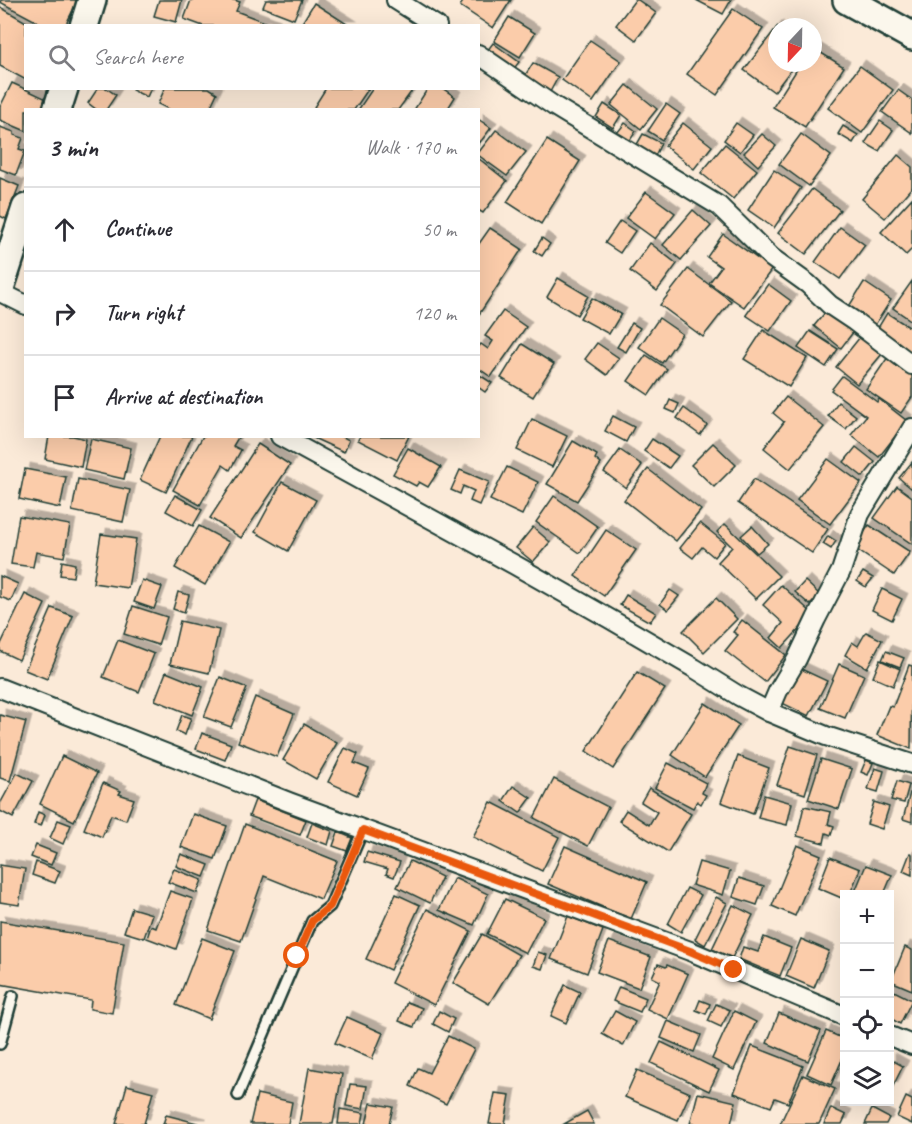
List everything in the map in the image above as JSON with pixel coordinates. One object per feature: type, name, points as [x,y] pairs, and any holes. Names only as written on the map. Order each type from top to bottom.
[{"type":"street","points":[[85,24],[92,0]]},
{"type":"street","points":[[396,0],[434,24]]},
{"type":"street","points":[[847,0],[904,28]]},
{"type":"street","points":[[480,55],[554,106],[719,206],[772,258],[808,284],[830,305],[912,365]]},
{"type":"street","points":[[58,108],[63,90]]},
{"type":"street","points":[[24,214],[0,290],[24,304]]},
{"type":"street","points":[[769,712],[841,572],[860,514],[912,431]]},
{"type":"street","points":[[284,438],[553,587],[769,712],[826,736],[912,764]]},
{"type":"street","points":[[0,688],[289,802],[690,951],[840,1014]]},
{"type":"street","points":[[894,1038],[912,1045]]},
{"type":"lane","points":[[238,1095],[312,921],[330,906],[363,830]]},
{"type":"lane","points":[[0,1044],[13,996]]},
{"type":"building","points":[[1,0],[78,0],[66,24],[41,24],[0,2]]},
{"type":"building","points":[[159,0],[182,0],[176,22],[154,16]]},
{"type":"building","points":[[191,0],[234,0],[240,2],[236,11],[270,24],[198,24],[184,19]]},
{"type":"building","points":[[266,0],[302,0],[294,19],[263,7]]},
{"type":"building","points":[[464,0],[511,0],[493,28],[460,6]]},
{"type":"building","points":[[635,0],[656,13],[636,40],[616,25]]},
{"type":"building","points":[[696,0],[731,0],[723,14]]},
{"type":"building","points":[[314,3],[347,24],[301,24]]},
{"type":"building","points":[[0,7],[30,24],[24,24],[24,79],[0,66]]},
{"type":"building","points":[[733,9],[763,29],[717,95],[687,74]]},
{"type":"building","points":[[509,17],[535,33],[520,57],[494,41]]},
{"type":"building","points":[[768,39],[768,72],[789,72],[774,92],[744,70]]},
{"type":"building","points":[[590,40],[621,61],[593,102],[562,80]]},
{"type":"building","points":[[493,43],[519,62],[513,70],[487,51]]},
{"type":"building","points":[[822,54],[844,67],[805,127],[773,107],[795,72],[822,72]]},
{"type":"building","points":[[533,63],[558,77],[550,92],[524,77]]},
{"type":"building","points":[[860,66],[893,90],[862,133],[828,108]]},
{"type":"building","points":[[12,83],[51,101],[48,108],[24,108],[24,130],[0,120],[0,107]]},
{"type":"building","points":[[627,85],[657,109],[641,129],[611,105]]},
{"type":"building","points":[[97,90],[109,90],[116,95],[107,108],[94,108],[88,103]]},
{"type":"building","points":[[132,90],[150,90],[147,97]]},
{"type":"building","points":[[164,90],[212,90],[217,93],[210,108],[166,108],[158,104]]},
{"type":"building","points":[[325,90],[368,90],[355,108],[314,107]]},
{"type":"building","points":[[372,90],[413,90],[399,108],[359,108]]},
{"type":"building","points":[[427,90],[445,90],[455,97],[448,108],[415,108]]},
{"type":"building","points":[[898,90],[912,100],[912,133],[882,112]]},
{"type":"building","points":[[604,104],[621,115],[613,128],[596,117]]},
{"type":"building","points":[[666,104],[680,114],[662,140],[648,131]]},
{"type":"building","points":[[480,120],[491,128],[480,142]]},
{"type":"building","points":[[880,121],[893,130],[879,151],[865,143]]},
{"type":"building","points":[[625,123],[636,131],[629,142],[617,133]]},
{"type":"building","points":[[683,123],[712,146],[694,169],[665,146]]},
{"type":"building","points":[[736,123],[753,135],[740,152],[724,140]]},
{"type":"building","points":[[843,126],[858,135],[853,143],[838,134]]},
{"type":"building","points":[[0,127],[23,138],[19,149],[24,151],[24,154],[16,175],[0,169]]},
{"type":"building","points":[[496,130],[526,152],[507,176],[480,156],[480,150]]},
{"type":"building","points":[[643,134],[661,143],[655,156],[636,146]]},
{"type":"building","points":[[762,134],[776,146],[758,166],[744,153]]},
{"type":"building","points":[[801,134],[831,156],[809,186],[779,164]]},
{"type":"building","points":[[547,140],[580,161],[541,224],[507,202]]},
{"type":"building","points":[[725,144],[757,170],[733,199],[701,173]]},
{"type":"building","points":[[898,155],[912,167],[912,187],[885,218],[862,199]]},
{"type":"building","points":[[480,160],[507,181],[483,213],[480,211]]},
{"type":"building","points":[[774,170],[801,188],[774,228],[748,210]]},
{"type":"building","points":[[0,178],[19,186],[6,219],[0,216]]},
{"type":"building","points":[[812,189],[840,210],[806,254],[778,233]]},
{"type":"building","points":[[646,192],[675,213],[655,239],[626,218]]},
{"type":"building","points":[[912,198],[912,249],[906,255],[881,232]]},
{"type":"building","points":[[693,210],[711,226],[681,260],[663,245]]},
{"type":"building","points":[[620,221],[635,231],[620,253],[605,243]]},
{"type":"building","points":[[840,227],[865,245],[840,279],[815,262]]},
{"type":"building","points":[[490,228],[522,249],[480,313],[480,242]]},
{"type":"building","points":[[723,234],[772,269],[744,307],[709,283],[721,267],[707,257]]},
{"type":"building","points":[[542,238],[550,244],[542,256],[534,251]]},
{"type":"building","points":[[650,243],[677,264],[657,291],[630,271]]},
{"type":"building","points":[[688,269],[731,301],[703,337],[660,305]]},
{"type":"building","points":[[558,278],[588,296],[577,315],[547,297]]},
{"type":"building","points":[[912,281],[912,321],[893,308]]},
{"type":"building","points":[[864,282],[891,300],[875,325],[848,308]]},
{"type":"building","points":[[768,284],[791,301],[770,331],[746,315]]},
{"type":"building","points":[[592,298],[621,314],[609,334],[580,318]]},
{"type":"building","points":[[828,309],[854,331],[841,348],[814,326]]},
{"type":"building","points":[[503,311],[526,327],[491,377],[480,369],[480,345],[488,349],[493,341],[485,336]]},
{"type":"building","points":[[887,313],[912,329],[912,354],[876,331]]},
{"type":"building","points":[[659,318],[682,334],[662,363],[639,347]]},
{"type":"building","points":[[632,323],[640,328],[626,352],[617,347]]},
{"type":"building","points":[[763,330],[807,358],[789,387],[744,359]]},
{"type":"building","points":[[810,331],[838,349],[826,367],[798,348]]},
{"type":"building","points":[[860,337],[882,354],[857,384],[836,367]]},
{"type":"building","points":[[597,343],[619,358],[607,375],[585,359]]},
{"type":"building","points":[[522,344],[554,364],[533,397],[501,378]]},
{"type":"building","points":[[646,355],[667,369],[649,395],[628,381]]},
{"type":"building","points":[[888,357],[912,373],[912,397],[901,413],[866,389]]},
{"type":"building","points":[[480,375],[492,383],[485,392],[480,388]]},
{"type":"building","points":[[842,376],[877,402],[879,399],[907,421],[879,457],[851,435],[866,416],[831,390]]},
{"type":"building","points":[[786,397],[824,427],[790,469],[764,448],[784,422],[773,413]]},
{"type":"building","points":[[670,400],[679,404],[675,413],[666,409]]},
{"type":"building","points":[[838,402],[856,416],[846,429],[828,416]]},
{"type":"building","points":[[684,408],[707,425],[700,435],[677,418]]},
{"type":"building","points":[[613,416],[634,427],[626,442],[605,431]]},
{"type":"building","points":[[532,419],[567,436],[552,467],[517,450]]},
{"type":"building","points":[[49,438],[86,439],[81,467],[45,459]]},
{"type":"building","points":[[159,438],[191,438],[166,492],[140,480]]},
{"type":"building","points":[[202,438],[238,438],[233,446],[241,450],[230,470],[223,465],[200,505],[173,490]]},
{"type":"building","points":[[313,438],[345,438],[349,440],[344,452]]},
{"type":"building","points":[[359,438],[408,438],[397,460],[358,440]]},
{"type":"building","points":[[91,439],[131,448],[124,479],[84,470]]},
{"type":"building","points":[[652,439],[678,456],[669,468],[644,451]]},
{"type":"building","points":[[573,441],[597,455],[595,459],[601,464],[577,501],[547,484]]},
{"type":"building","points":[[713,443],[736,465],[714,487],[691,465]]},
{"type":"building","points":[[258,444],[290,465],[241,538],[210,518]]},
{"type":"building","points":[[856,447],[875,462],[863,477],[844,462]]},
{"type":"building","points":[[408,448],[441,467],[428,487],[419,482],[416,486],[393,474]]},
{"type":"building","points":[[620,450],[642,465],[626,488],[604,472]]},
{"type":"building","points":[[828,459],[861,483],[830,524],[797,500]]},
{"type":"building","points":[[912,462],[912,489],[899,478]]},
{"type":"building","points":[[507,467],[538,482],[522,515],[490,500]]},
{"type":"building","points":[[25,469],[66,477],[60,508],[19,499]]},
{"type":"building","points":[[648,469],[701,510],[676,541],[624,500]]},
{"type":"building","points":[[460,470],[489,482],[479,505],[470,501],[474,491],[463,486],[460,494],[451,490]]},
{"type":"building","points":[[78,479],[130,490],[123,522],[72,511]]},
{"type":"building","points":[[754,479],[828,529],[812,553],[738,503]]},
{"type":"building","points":[[282,482],[316,500],[288,551],[255,532]]},
{"type":"building","points":[[897,486],[912,497],[912,544],[874,518]]},
{"type":"building","points":[[175,495],[202,510],[193,526],[166,511]]},
{"type":"building","points":[[554,496],[598,527],[580,553],[536,522]]},
{"type":"building","points":[[19,516],[70,525],[64,557],[36,552],[33,567],[11,564]]},
{"type":"building","points":[[700,523],[725,543],[714,557],[702,547],[693,558],[680,548]]},
{"type":"building","points":[[725,524],[779,576],[756,599],[718,562],[732,547],[717,532]]},
{"type":"building","points":[[869,525],[910,552],[894,575],[854,548]]},
{"type":"building","points":[[199,526],[229,542],[205,585],[175,568]]},
{"type":"building","points":[[752,526],[768,544],[757,553],[741,536]]},
{"type":"building","points":[[533,527],[550,542],[533,562],[516,548]]},
{"type":"building","points":[[606,530],[636,550],[604,596],[575,576]]},
{"type":"building","points":[[101,534],[136,539],[128,588],[93,583]]},
{"type":"building","points":[[828,536],[836,541],[831,549],[823,544]]},
{"type":"building","points":[[62,561],[75,564],[73,577],[60,575]]},
{"type":"building","points":[[863,572],[873,578],[866,587],[857,581]]},
{"type":"building","points":[[0,576],[18,584],[11,601],[0,597]]},
{"type":"building","points":[[142,580],[162,587],[154,609],[134,602]]},
{"type":"building","points":[[805,581],[820,595],[810,605],[795,592]]},
{"type":"building","points":[[781,585],[813,614],[782,648],[771,638],[783,623],[763,605]]},
{"type":"building","points":[[882,589],[902,599],[892,620],[872,610]]},
{"type":"building","points":[[670,590],[679,596],[668,610],[660,604]]},
{"type":"building","points":[[178,592],[189,595],[184,613],[173,609]]},
{"type":"building","points":[[25,594],[45,604],[19,660],[0,651],[0,646]]},
{"type":"building","points":[[626,595],[656,613],[650,622],[620,605]]},
{"type":"building","points":[[716,598],[737,619],[704,652],[683,631]]},
{"type":"building","points":[[133,606],[167,617],[158,645],[124,634]]},
{"type":"building","points":[[52,608],[73,616],[47,679],[25,670]]},
{"type":"building","points":[[742,620],[786,655],[765,682],[725,651],[738,635],[733,632]]},
{"type":"building","points":[[180,621],[219,630],[209,673],[170,664]]},
{"type":"building","points":[[866,632],[882,640],[867,668],[845,655],[852,642],[858,646]]},
{"type":"building","points":[[118,640],[154,654],[139,692],[103,677]]},
{"type":"building","points":[[886,651],[904,658],[900,667],[882,660]]},
{"type":"building","points":[[880,660],[900,669],[893,686],[873,677]]},
{"type":"building","points":[[839,664],[864,675],[845,718],[820,708]]},
{"type":"building","points":[[909,665],[912,666],[911,749],[877,735],[889,706],[893,707]]},
{"type":"building","points":[[799,668],[827,681],[809,716],[782,703]]},
{"type":"building","points":[[166,672],[203,687],[192,715],[155,700]]},
{"type":"building","points":[[637,672],[665,689],[613,769],[586,751]]},
{"type":"building","points":[[220,677],[247,688],[231,727],[204,717]]},
{"type":"building","points":[[255,697],[294,714],[277,757],[238,742]]},
{"type":"building","points":[[705,703],[739,725],[705,777],[672,755]]},
{"type":"building","points":[[0,715],[26,722],[10,781],[0,778]]},
{"type":"building","points":[[182,715],[191,718],[185,735],[176,731]]},
{"type":"building","points":[[304,724],[337,743],[316,779],[283,760]]},
{"type":"building","points":[[202,733],[231,744],[225,760],[196,749]]},
{"type":"building","points":[[790,746],[817,755],[805,794],[777,785]]},
{"type":"building","points":[[345,748],[358,754],[354,763],[369,769],[357,795],[328,782]]},
{"type":"building","points":[[62,756],[97,773],[74,821],[40,804]]},
{"type":"building","points":[[738,756],[769,768],[753,814],[721,802]]},
{"type":"building","points":[[821,759],[852,769],[839,809],[808,799]]},
{"type":"building","points":[[866,760],[873,763],[868,775],[861,772]]},
{"type":"building","points":[[668,763],[706,783],[702,793],[706,795],[701,804],[697,801],[693,808],[655,788]]},
{"type":"building","points":[[875,768],[884,771],[878,792],[868,789]]},
{"type":"building","points":[[17,773],[33,781],[13,818],[0,811],[0,804]]},
{"type":"building","points":[[554,779],[608,807],[588,846],[534,818]]},
{"type":"building","points":[[897,781],[909,785],[904,803],[891,800]]},
{"type":"building","points":[[103,783],[121,791],[119,794],[134,799],[126,820],[111,815],[102,837],[84,829]]},
{"type":"building","points":[[513,786],[531,798],[520,813],[503,801]]},
{"type":"building","points":[[649,788],[691,814],[668,852],[619,821],[626,810],[649,825],[657,812],[641,802]]},
{"type":"building","points":[[910,793],[912,794],[912,822],[903,819]]},
{"type":"building","points":[[764,795],[792,803],[787,825],[758,818]]},
{"type":"building","points":[[255,800],[306,820],[300,835],[249,816]]},
{"type":"building","points":[[491,802],[559,837],[542,871],[473,837]]},
{"type":"building","points":[[874,802],[889,807],[882,829],[867,824]]},
{"type":"building","points":[[804,806],[831,812],[828,824],[834,826],[831,835],[826,833],[824,843],[797,836]]},
{"type":"building","points":[[38,812],[45,815],[41,826],[34,824]]},
{"type":"building","points":[[193,814],[227,826],[215,859],[181,847]]},
{"type":"building","points":[[58,820],[71,825],[63,844],[50,838]]},
{"type":"building","points":[[312,823],[332,831],[328,845],[307,837]]},
{"type":"building","points":[[245,824],[337,861],[321,899],[264,876],[241,941],[208,930]]},
{"type":"building","points":[[338,832],[352,838],[347,851],[333,846]]},
{"type":"building","points":[[36,845],[56,853],[51,865],[31,857]]},
{"type":"building","points":[[797,845],[821,855],[795,916],[772,906]]},
{"type":"building","points":[[565,846],[647,882],[631,919],[548,884]]},
{"type":"building","points":[[367,852],[400,862],[394,877],[386,874],[388,869],[364,862]]},
{"type":"building","points":[[910,853],[912,854],[912,875],[903,871]]},
{"type":"building","points":[[181,854],[209,865],[204,877],[176,866]]},
{"type":"building","points":[[830,857],[860,869],[852,890],[840,890],[840,897],[818,888]]},
{"type":"building","points":[[410,861],[442,877],[430,903],[397,887]]},
{"type":"building","points":[[36,862],[60,871],[55,883],[32,875]]},
{"type":"building","points":[[699,862],[730,871],[723,895],[692,885]]},
{"type":"building","points":[[0,865],[25,869],[19,905],[0,902]]},
{"type":"building","points":[[866,865],[892,875],[886,890],[856,890]]},
{"type":"building","points":[[174,869],[202,880],[197,893],[168,882]]},
{"type":"building","points":[[454,878],[488,894],[474,925],[439,910]]},
{"type":"building","points":[[739,878],[764,886],[757,905],[733,897]]},
{"type":"building","points":[[687,888],[701,895],[681,932],[668,924]]},
{"type":"building","points":[[170,891],[193,899],[176,949],[147,938],[151,926],[156,928]]},
{"type":"building","points":[[396,894],[420,905],[390,970],[366,959]]},
{"type":"building","points":[[716,897],[727,903],[705,945],[695,939]]},
{"type":"building","points":[[505,899],[544,918],[526,953],[487,934]]},
{"type":"building","points":[[733,905],[753,915],[732,958],[712,949]]},
{"type":"building","points":[[132,908],[152,914],[144,938],[124,932]]},
{"type":"building","points":[[427,909],[471,931],[434,1005],[391,983]]},
{"type":"building","points":[[568,916],[603,930],[587,973],[551,959]]},
{"type":"building","points":[[0,921],[124,942],[112,1013],[90,1009],[91,1000],[0,984]]},
{"type":"building","points":[[482,934],[519,955],[489,1004],[453,983]]},
{"type":"building","points":[[764,937],[791,948],[780,976],[739,959],[743,947],[758,952]]},
{"type":"building","points":[[202,938],[235,951],[209,1019],[176,1005]]},
{"type":"building","points":[[801,939],[829,951],[814,988],[786,976]]},
{"type":"building","points":[[609,941],[651,957],[639,988],[597,972]]},
{"type":"building","points":[[905,947],[912,950],[912,990],[894,982],[894,974]]},
{"type":"building","points":[[538,952],[547,955],[542,969],[533,966]]},
{"type":"building","points":[[658,964],[666,967],[667,965],[688,974],[668,1019],[647,1009],[660,981],[652,977]]},
{"type":"building","points":[[565,985],[580,992],[566,1023],[551,1016]]},
{"type":"building","points":[[619,987],[646,998],[640,1012],[613,1001]]},
{"type":"building","points":[[894,991],[912,1000],[900,1024],[894,1020]]},
{"type":"building","points":[[700,1000],[710,1004],[706,1014],[696,1010]]},
{"type":"building","points":[[407,1002],[422,1008],[414,1027],[399,1021]]},
{"type":"building","points":[[716,1004],[730,1010],[721,1027],[708,1021]]},
{"type":"building","points":[[439,1011],[454,1019],[448,1032],[433,1024]]},
{"type":"building","points":[[615,1011],[635,1022],[623,1046],[602,1034]]},
{"type":"building","points":[[734,1011],[756,1022],[734,1070],[712,1059]]},
{"type":"building","points":[[779,1013],[821,1031],[808,1061],[767,1043]]},
{"type":"building","points":[[347,1017],[383,1033],[372,1059],[335,1043]]},
{"type":"building","points":[[668,1021],[701,1035],[694,1052],[661,1038]]},
{"type":"building","points":[[826,1031],[840,1037],[840,1064],[831,1085],[807,1074]]},
{"type":"building","points":[[448,1036],[474,1049],[446,1104],[410,1086],[418,1068],[429,1073]]},
{"type":"building","points":[[661,1042],[719,1070],[709,1091],[651,1063]]},
{"type":"building","points":[[752,1046],[803,1066],[788,1103],[775,1098],[771,1107],[734,1093]]},
{"type":"building","points":[[894,1061],[903,1066],[894,1084]]},
{"type":"building","points":[[309,1068],[342,1074],[333,1124],[299,1124]]},
{"type":"building","points":[[637,1070],[690,1093],[678,1120],[625,1097]]},
{"type":"building","points":[[803,1075],[835,1089],[819,1124],[780,1124]]},
{"type":"building","points":[[350,1084],[367,1086],[363,1109],[346,1106]]},
{"type":"building","points":[[127,1085],[153,1092],[144,1124],[116,1124]]},
{"type":"building","points":[[495,1093],[510,1095],[505,1124],[489,1124]]},
{"type":"building","points":[[698,1093],[736,1102],[731,1124],[690,1124]]},
{"type":"building","points":[[257,1094],[292,1102],[288,1124],[250,1124]]},
{"type":"building","points":[[906,1097],[912,1100],[912,1124],[897,1117]]},
{"type":"building","points":[[371,1103],[393,1107],[389,1124],[366,1124]]},
{"type":"building","points":[[831,1108],[846,1115],[842,1124],[824,1124]]},
{"type":"building","points":[[340,1109],[364,1113],[362,1124],[338,1124]]},
{"type":"building","points":[[872,1109],[889,1118],[886,1124],[865,1124]]},
{"type":"building","points":[[587,1111],[594,1124],[564,1124]]},
{"type":"building","points":[[166,1115],[201,1124],[163,1124]]},
{"type":"route","points":[[297,956],[312,921],[330,906],[363,830],[690,951],[734,970]]}]
